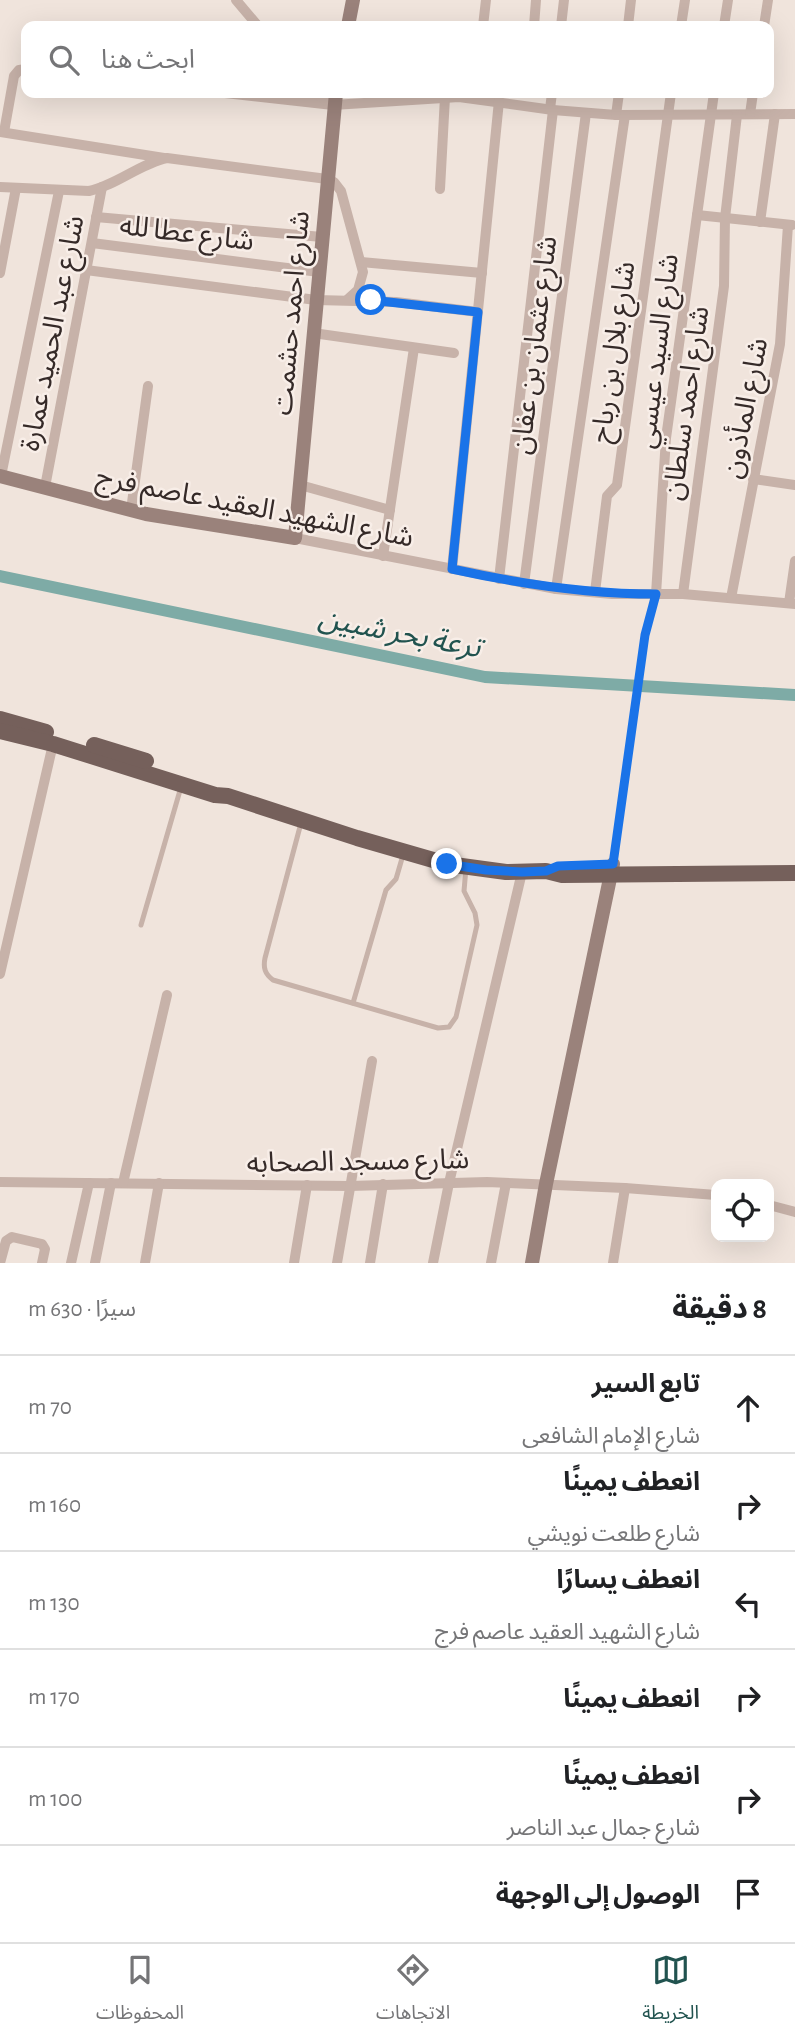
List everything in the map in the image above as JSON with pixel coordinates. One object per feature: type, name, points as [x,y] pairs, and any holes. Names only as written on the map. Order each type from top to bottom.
[{"type":"main road","points":[[0,719],[171,769],[215,785],[228,796]]},
{"type":"main road","points":[[0,731],[53,744],[215,796],[228,796],[404,852],[466,868],[546,871],[557,875],[612,869],[795,863]]},
{"type":"main road","points":[[612,869],[795,873]]},
{"type":"street","points":[[236,0],[254,21]]},
{"type":"street","points":[[349,21],[354,0]]},
{"type":"street","points":[[484,21],[486,0]]},
{"type":"street","points":[[534,21],[536,0]]},
{"type":"street","points":[[562,21],[564,0]]},
{"type":"street","points":[[629,21],[631,0]]},
{"type":"street","points":[[682,21],[685,0]]},
{"type":"street","points":[[725,21],[728,0]]},
{"type":"street","points":[[765,21],[768,0]]},
{"type":"street","points":[[21,70],[14,76],[2,132],[334,182],[341,191],[363,272],[361,284],[347,300]]},
{"type":"street","points":[[317,98],[390,98]]},
{"type":"street","points":[[440,189],[445,98]]},
{"type":"street","points":[[488,98],[552,110],[620,115],[795,114]]},
{"type":"street","points":[[525,106],[526,98]]},
{"type":"street","points":[[499,579],[552,98]]},
{"type":"street","points":[[556,589],[620,115],[619,98]]},
{"type":"street","name":"شارع بلال بن رباح","points":[[595,592],[607,496],[617,485],[670,98]]},
{"type":"street","name":"شارع السيد عيسي","points":[[656,594],[666,438],[713,98]]},
{"type":"street","points":[[750,114],[752,98]]},
{"type":"street","name":"شارع احمد حشمت","points":[[295,538],[335,99]]},
{"type":"street","points":[[452,569],[499,101]]},
{"type":"street","name":"شارع عثمان بن عفان","points":[[524,584],[586,113]]},
{"type":"street","name":"شارع احمد سلطان","points":[[683,594],[724,286],[725,218],[737,114]]},
{"type":"street","points":[[760,222],[775,114]]},
{"type":"street","points":[[0,187],[79,192],[102,187],[150,163],[167,158]]},
{"type":"street","name":"شارع عبد الحميد عمارة","points":[[45,487],[102,187]]},
{"type":"street","points":[[0,272],[16,188]]},
{"type":"street","points":[[0,476],[59,191]]},
{"type":"street","points":[[697,215],[792,225]]},
{"type":"street","points":[[96,217],[322,237]]},
{"type":"street","name":"شارع المأذون","points":[[731,598],[780,344],[792,225]]},
{"type":"street","name":"شارع عطا لله","points":[[92,243],[318,272]]},
{"type":"street","points":[[360,261],[482,273]]},
{"type":"street","points":[[86,270],[316,300],[396,302],[478,312]]},
{"type":"street","points":[[313,333],[454,353]]},
{"type":"street","points":[[383,556],[414,348]]},
{"type":"street","points":[[131,510],[148,386]]},
{"type":"street","name":"شارع الشهيد العقيد عاصم فرج","points":[[0,476],[131,510],[295,538],[524,584],[595,592],[683,594],[792,604]]},
{"type":"street","points":[[753,479],[795,485]]},
{"type":"street","points":[[300,485],[390,510]]},
{"type":"street","points":[[792,604],[795,561]]},
{"type":"street","points":[[0,974],[53,744]]},
{"type":"street","points":[[532,1263],[612,869]]},
{"type":"street","points":[[433,1263],[449,1183],[522,872]]},
{"type":"street","points":[[123,1183],[167,995]]},
{"type":"street","points":[[337,1263],[372,1061]]},
{"type":"street","name":"شارع مسجد الصحابه","points":[[0,1182],[307,1185],[506,1183],[711,1195]]},
{"type":"street","points":[[72,1263],[89,1183]]},
{"type":"street","points":[[95,1263],[111,1183]]},
{"type":"street","points":[[145,1263],[159,1183]]},
{"type":"street","points":[[491,1263],[506,1183]]},
{"type":"street","points":[[370,1263],[383,1184]]},
{"type":"street","points":[[294,1263],[307,1185]]},
{"type":"street","points":[[613,1263],[625,1188]]},
{"type":"street","points":[[774,1206],[795,1212]]},
{"type":"street","points":[[0,1263],[6,1241],[12,1237],[42,1244],[45,1249],[42,1263]]},
{"type":"lane","points":[[141,925],[182,784]]},
{"type":"lane","points":[[302,820],[265,958],[265,970],[273,980],[438,1028],[450,1027],[454,1023],[477,925],[464,891],[466,868]]},
{"type":"lane","points":[[353,1003],[386,890],[396,878],[404,852]]},
{"type":"path","points":[[612,869],[645,635],[656,594]]},
{"type":"waterway","name":"ترعة بحر شبين","points":[[0,576],[485,677],[795,695]]},
{"type":"route","points":[[371,300],[478,312],[452,569],[556,589],[612,594],[656,594],[645,635],[613,864],[558,866],[546,871],[522,872],[447,864]]}]
